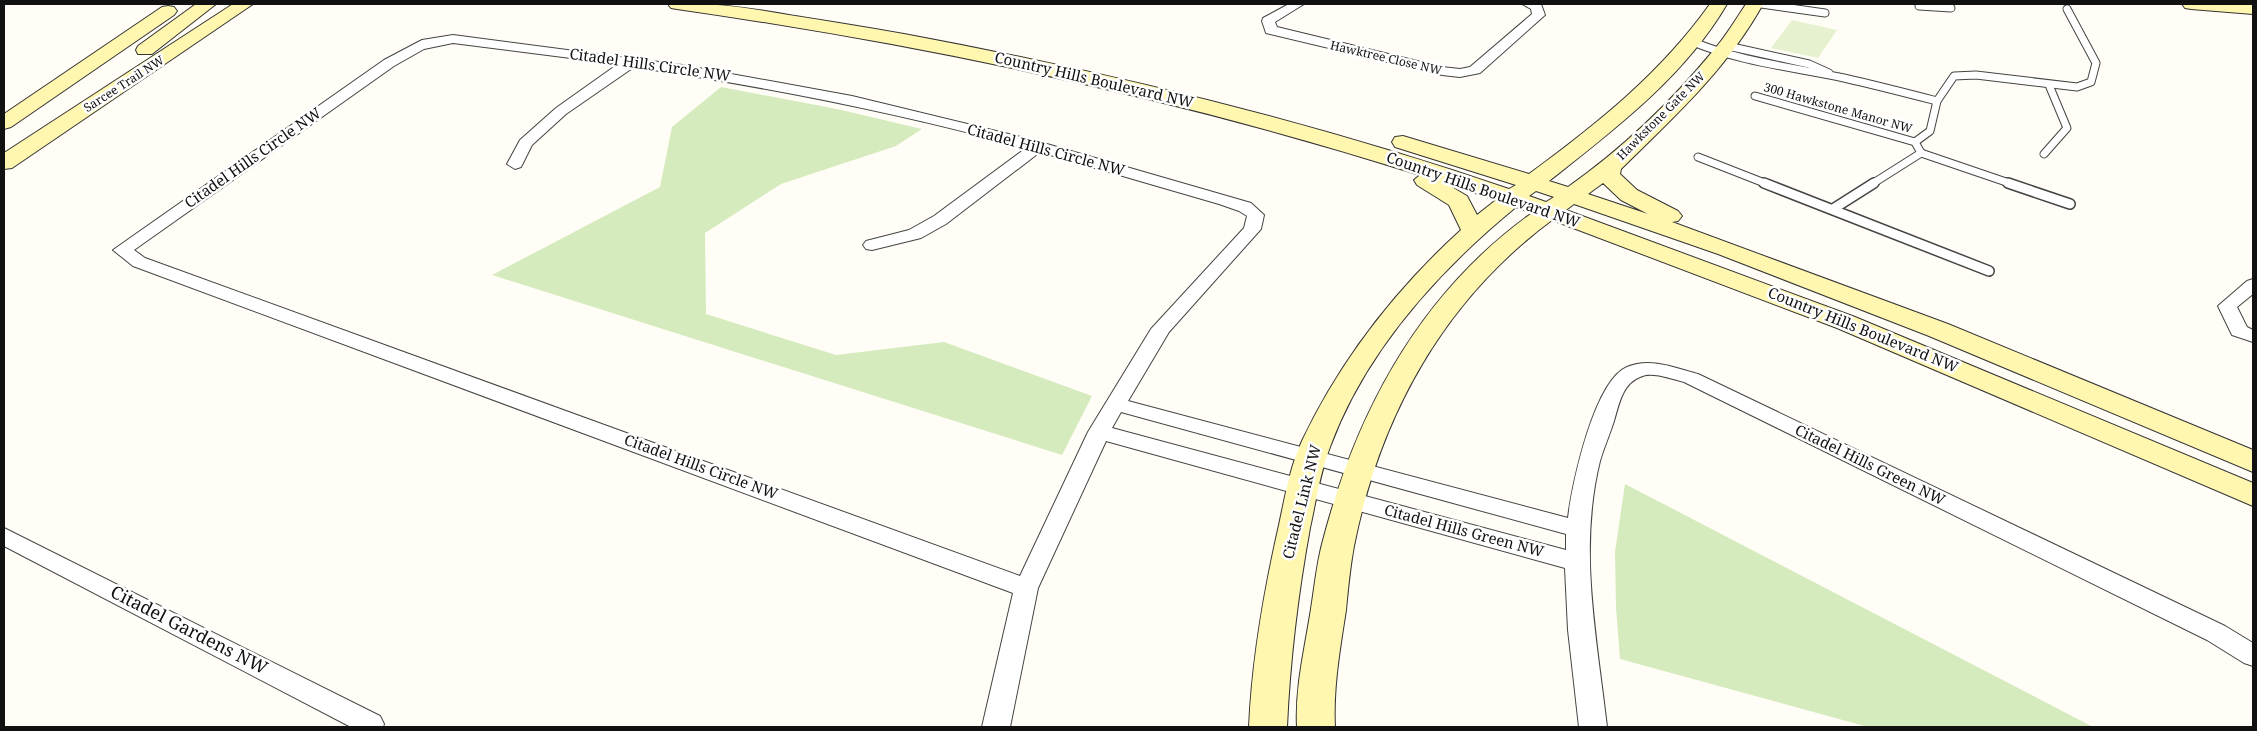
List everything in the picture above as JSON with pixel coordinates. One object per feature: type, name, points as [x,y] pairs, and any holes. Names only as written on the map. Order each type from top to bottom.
[{"type":"main road","points":[[133,35],[152,4]]},
{"type":"main road","points":[[4,123],[179,4]]},
{"type":"main road","points":[[4,162],[26,138],[207,4]]},
{"type":"main road","name":"Sarcee Trail NW","points":[[4,162],[214,26],[244,4]]},
{"type":"main road","points":[[214,26],[260,4]]},
{"type":"main road","name":"Country Hills Boulevard NW","points":[[677,4],[846,29],[1001,58],[1207,107],[1367,151],[1523,190]]},
{"type":"main road","name":"Country Hills Boulevard NW","points":[[782,4],[904,23],[1029,47],[1163,78],[1359,129]]},
{"type":"main road","name":"Hawkstone Gate NW","points":[[1523,190],[1598,132],[1656,80],[1691,41],[1719,4]]},
{"type":"main road","name":"Hawkstone Gate NW","points":[[1559,203],[1610,167],[1671,109],[1724,50],[1755,4]]},
{"type":"main road","points":[[2191,4],[2249,9]]},
{"type":"main road","name":"Country Hills Boulevard NW","points":[[1387,137],[1559,203],[1828,287],[1987,349],[2253,462]]},
{"type":"main road","points":[[1367,151],[1419,176],[1459,201],[1473,230]]},
{"type":"main road","points":[[1610,167],[1609,176],[1629,195],[1692,226],[1828,287]]},
{"type":"main road","name":"Citadel Link NW","points":[[1268,727],[1270,691],[1285,569],[1317,442],[1357,366],[1390,318],[1425,277],[1473,230],[1523,190]]},
{"type":"main road","points":[[1316,727],[1315,698],[1338,546],[1359,470],[1389,397],[1429,329],[1473,276],[1533,223],[1559,203]]},
{"type":"main road","name":"Country Hills Boulevard NW","points":[[1559,203],[1697,264],[1939,359],[2253,495]]},
{"type":"street","name":"Hawktree Close NW","points":[[1298,4],[1268,21],[1271,30],[1442,71],[1460,73],[1475,70],[1539,15],[1536,7],[1528,4]]},
{"type":"street","name":"Citadel Hills Circle NW","points":[[454,39],[631,62],[724,75],[909,113],[1225,200],[1245,207],[1256,215],[1252,229],[1161,329],[1099,432],[1026,588],[139,262],[122,250],[389,62],[414,47],[432,40],[454,39]]},
{"type":"street","points":[[515,164],[525,143],[561,111],[631,62]]},
{"type":"street","points":[[872,245],[915,234],[940,220],[1037,147]]},
{"type":"street","points":[[2253,285],[2227,306],[2239,331],[2253,336]]},
{"type":"street","name":"Citadel Hills Green NW","points":[[1593,727],[1583,655],[1577,562],[1579,528],[1588,466],[1617,383],[1635,371],[1653,370],[1700,382],[2216,633],[2253,656]]},
{"type":"street","points":[[1115,404],[1308,473]]},
{"type":"street","points":[[1099,432],[1308,473],[1359,470],[1579,528]]},
{"type":"street","name":"Citadel Hills Green NW","points":[[1308,473],[1351,501],[1577,562]]},
{"type":"street","name":"Citadel Gardens NW","points":[[4,536],[370,724],[369,727]]},
{"type":"street","points":[[996,727],[1026,588]]},
{"type":"lane","points":[[1761,4],[1825,13]]},
{"type":"lane","points":[[1919,6],[1951,8],[1947,4]]},
{"type":"lane","points":[[2067,9],[2096,63],[2091,82],[2077,87],[1976,75],[1954,76],[1938,101],[1930,131],[1915,142],[1921,153],[2070,204]]},
{"type":"lane","points":[[1691,41],[1802,72],[1842,78],[1938,101]]},
{"type":"lane","points":[[2044,154],[2067,128],[2049,85]]},
{"type":"lane","name":"300 Hawkstone Manor NW","points":[[1755,96],[1915,142]]},
{"type":"lane","points":[[1833,209],[1921,153]]},
{"type":"lane","points":[[1698,157],[1989,271]]},
{"type":"green space","points":[[1792,20],[1837,30],[1818,58],[1771,48]]},
{"type":"green space","points":[[721,87],[837,109],[922,129],[896,146],[781,184],[705,233],[706,314],[836,355],[944,342],[1092,396],[1062,455],[492,275],[660,187],[672,127]]},
{"type":"green space","points":[[1625,484],[2093,727],[1868,727],[1620,659],[1616,608],[1615,552]]}]
